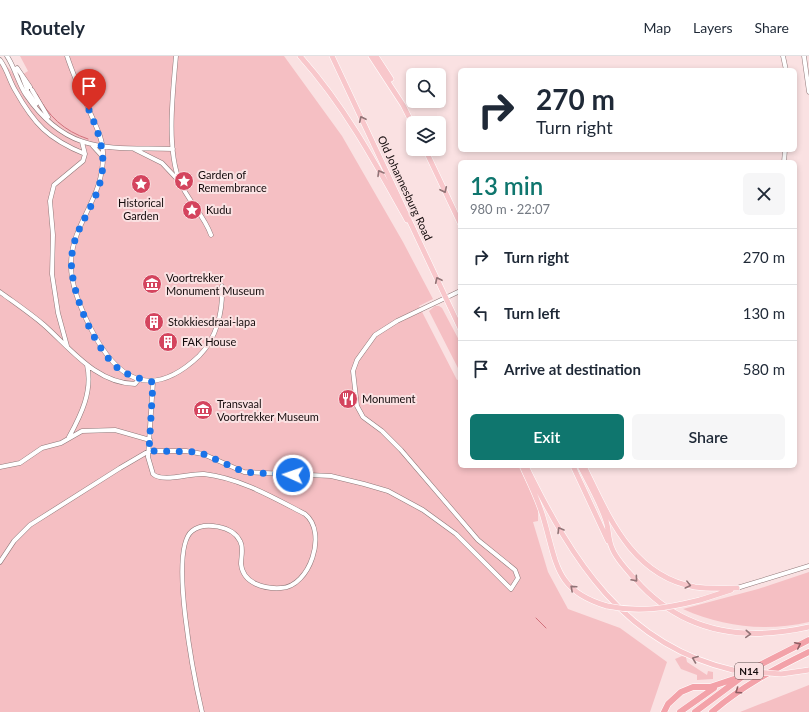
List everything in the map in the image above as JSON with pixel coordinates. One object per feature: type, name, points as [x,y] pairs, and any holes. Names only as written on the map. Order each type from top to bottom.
[{"type":"highway","name":"N14","points":[[695,712],[738,679],[772,658],[809,640]]},
{"type":"highway","name":"N14","points":[[712,712],[736,693],[760,678],[809,652]]},
{"type":"highway","points":[[664,712],[668,704],[681,692],[694,688],[718,685],[738,679]]},
{"type":"highway","points":[[680,712],[718,685]]},
{"type":"main road","points":[[300,56],[334,98],[360,136],[426,256]]},
{"type":"main road","name":"Old Johannesburg Road","points":[[332,56],[458,324]]},
{"type":"main road","points":[[371,56],[403,105]]},
{"type":"main road","points":[[376,56],[397,90],[408,116]]},
{"type":"main road","points":[[428,156],[458,220]]},
{"type":"main road","points":[[523,468],[541,511],[552,554],[562,577],[571,588],[582,596],[607,606],[623,609],[648,610],[674,607],[737,588]]},
{"type":"main road","points":[[527,468],[554,519],[580,563],[596,584],[615,604],[656,638],[676,651],[696,660],[733,670],[781,674],[809,670]]},
{"type":"main road","points":[[574,468],[612,548],[627,570],[646,592],[669,610],[692,622],[726,631],[746,634],[788,632],[809,627]]},
{"type":"main road","points":[[581,468],[606,521],[612,548]]},
{"type":"main road","points":[[585,468],[618,533],[627,546],[646,565],[670,580],[692,586],[709,589],[737,588]]},
{"type":"street","points":[[8,56],[22,75],[29,89],[51,123]]},
{"type":"street","points":[[8,56],[15,68],[25,94],[51,123],[68,135],[93,146],[173,149]]},
{"type":"street","points":[[68,56],[74,77],[98,130],[103,147],[99,187],[74,242],[71,269],[83,311],[102,350],[120,370],[139,378],[153,382],[172,376],[192,362],[204,351],[218,322],[222,306],[222,286]]},
{"type":"street","points":[[176,56],[172,130],[175,168],[180,184]]},
{"type":"street","points":[[783,56],[786,68]]},
{"type":"street","points":[[804,56],[809,92]]},
{"type":"street","points":[[0,60],[6,68],[15,90],[38,127],[68,148],[85,154]]},
{"type":"street","points":[[67,346],[58,313],[52,274],[53,235],[50,201],[54,185],[83,161],[85,154],[82,142]]},
{"type":"street","points":[[93,146],[103,158]]},
{"type":"street","points":[[130,148],[162,163],[180,184],[205,220],[211,235]]},
{"type":"street","points":[[0,292],[34,316],[87,365],[112,380],[135,384],[139,378]]},
{"type":"street","points":[[0,562],[14,541],[30,525],[149,451],[199,452],[244,472],[331,476],[382,489],[417,506],[448,528],[511,589],[517,580],[518,575],[515,570],[478,540],[409,458],[382,431],[363,417],[358,406],[353,371],[357,360],[375,335],[397,321],[458,292]]},
{"type":"street","points":[[69,438],[81,415],[86,396],[89,376],[87,365]]},
{"type":"street","points":[[153,382],[149,451],[150,468],[155,476],[162,478],[199,474],[237,481],[305,514],[312,522],[316,533],[315,546],[303,576],[291,586],[279,588],[259,585],[246,577],[241,566],[242,544],[238,536],[230,531],[216,527],[203,526],[196,528],[187,536],[183,549],[182,568],[187,635],[191,662],[202,712]]},
{"type":"street","points":[[0,467],[20,463],[42,448],[58,444],[82,432],[110,429],[150,440]]},
{"type":"street","points":[[737,588],[809,566]]},
{"type":"shaded area","points":[[20,56],[284,56],[342,136],[403,242],[433,299],[419,306],[458,380],[458,468],[520,468],[538,507],[538,521],[533,522],[548,572],[568,609],[620,628],[667,662],[650,712],[0,712],[0,58],[17,78],[28,71]]},
{"type":"shaded area","points":[[435,306],[442,308],[458,338],[458,368],[429,311]]},
{"type":"shaded area","points":[[809,572],[809,622],[777,627],[745,626],[714,620],[683,609],[758,589]]},
{"type":"shaded area","points":[[682,656],[686,657],[687,662],[707,675],[708,671],[713,672],[713,679],[697,680],[697,675],[681,669],[675,659]]},
{"type":"shaded area","points":[[809,685],[809,712],[740,712]]},
{"type":"waterway","points":[[37,94],[46,109],[58,122],[71,132],[88,139]]},
{"type":"waterway","points":[[536,618],[546,628]]},
{"type":"place","name":"Garden of Remembrance","points":[[184,181]]},
{"type":"place","name":"Historical Garden","points":[[141,184]]},
{"type":"place","name":"Kudu","points":[[192,210]]},
{"type":"place","name":"Voortrekker Monument Museum","points":[[152,284]]},
{"type":"place","name":"Stokkiesdraai-lapa","points":[[154,322]]},
{"type":"place","name":"FAK House","points":[[168,342]]},
{"type":"place","name":"Monument","points":[[348,399]]},
{"type":"place","name":"Transvaal Voortrekker Museum","points":[[203,410]]},
{"type":"route","points":[[89,110],[102,143],[102,175],[91,207],[76,237],[71,256],[71,269],[84,315],[105,354],[120,370],[153,382],[149,451],[199,452],[244,472],[293,475]]}]
